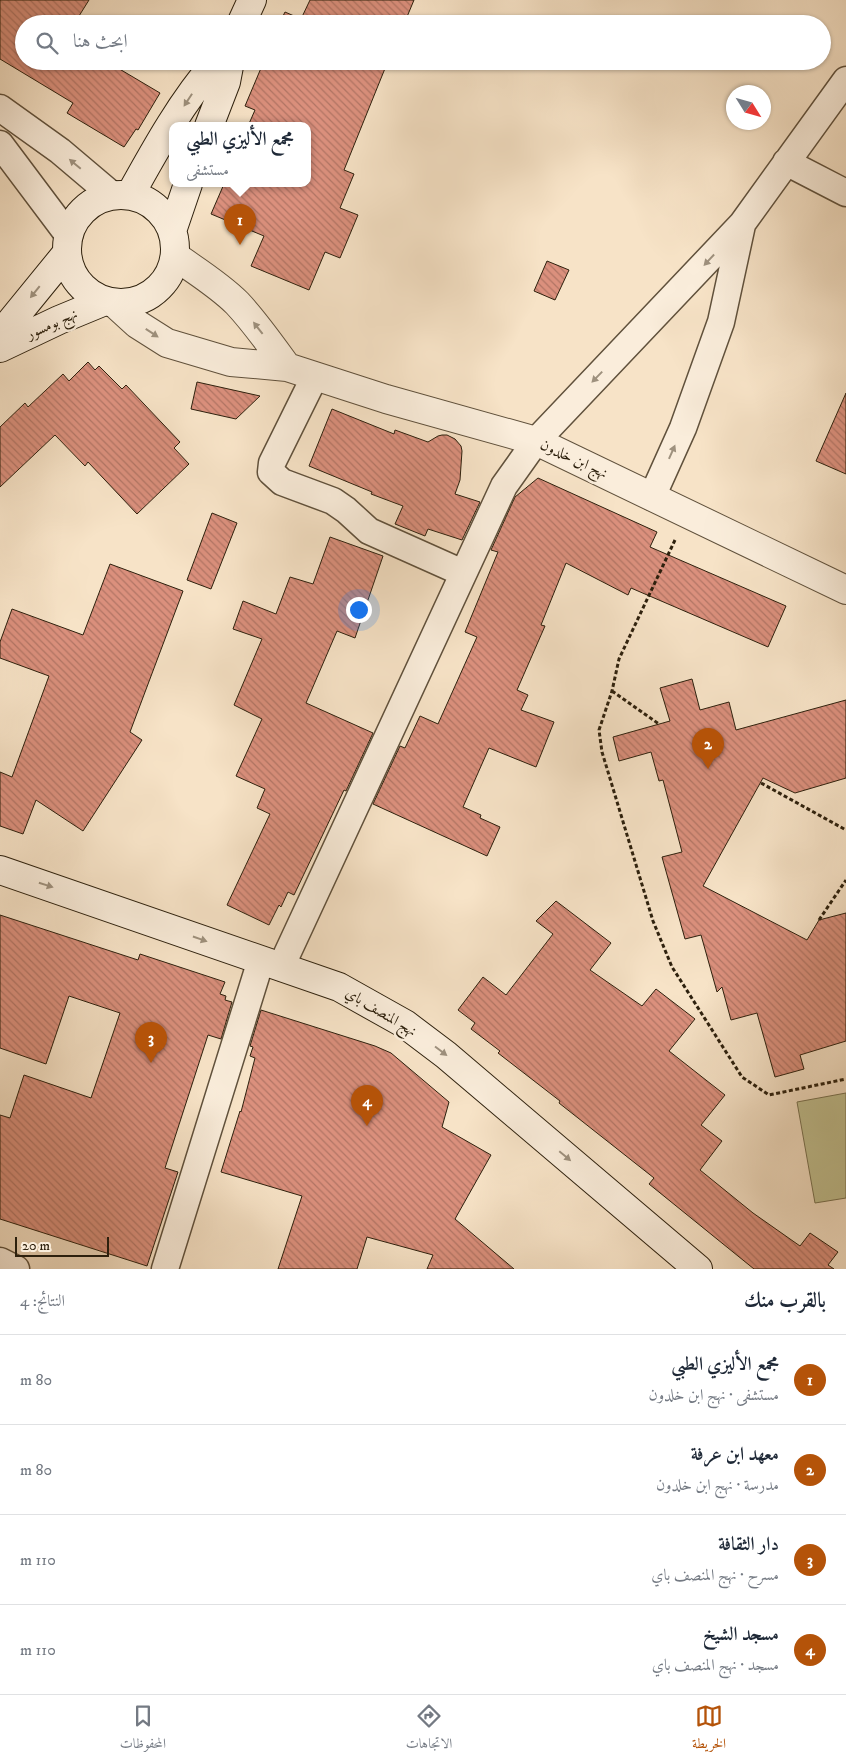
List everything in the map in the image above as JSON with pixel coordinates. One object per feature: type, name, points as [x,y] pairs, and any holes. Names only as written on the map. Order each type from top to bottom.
[{"type":"main road","points":[[246,15],[252,0]]},
{"type":"main road","points":[[173,122],[210,70]]},
{"type":"main road","points":[[211,122],[226,82],[228,70]]},
{"type":"main road","points":[[169,128],[121,195],[148,201],[163,214],[174,243],[208,279],[236,302],[258,327],[286,367]]},
{"type":"main road","name":"نهج بومسور","points":[[0,348],[58,320],[109,302],[137,301],[154,292],[167,277],[187,187]]},
{"type":"main road","name":"نهج بومسور","points":[[0,336],[67,245],[79,219],[94,202],[121,195]]},
{"type":"main road","name":"نهج بومسور","points":[[67,245],[72,275],[85,291],[109,302]]},
{"type":"main road","name":"نهج ابن خلدون","points":[[109,302],[137,324],[167,343],[231,362],[286,367],[386,399],[536,441],[846,590]]},
{"type":"main road","name":"نهج المنصف باي","points":[[0,870],[339,987],[405,1024],[446,1055],[698,1269]]},
{"type":"street","points":[[165,1269],[271,964],[504,486],[536,441],[742,224],[846,80]]},
{"type":"street","points":[[0,108],[121,195]]},
{"type":"street","points":[[0,144],[67,245]]},
{"type":"street","points":[[786,162],[846,194]]},
{"type":"street","points":[[652,497],[683,428],[721,322],[742,224]]},
{"type":"street","points":[[315,376],[272,463],[271,472],[282,482],[333,501],[369,531],[463,573]]},
{"type":"street","points":[[0,1262],[16,1269]]},
{"type":"path","points":[[687,514],[618,659],[612,691],[599,730],[602,752],[653,921],[672,967],[742,1077],[770,1095],[846,1079]]},
{"type":"path","points":[[612,691],[659,724]]},
{"type":"path","points":[[761,783],[846,830]]},
{"type":"path","points":[[819,920],[846,880]]},
{"type":"green space","points":[[846,1093],[846,1198],[815,1203],[797,1102]]},
{"type":"building","points":[[0,0],[89,0],[80,15],[15,15],[15,68],[0,59]]},
{"type":"building","points":[[310,0],[414,0],[408,15],[303,15]]},
{"type":"building","points":[[18,70],[121,70],[160,93],[138,130],[136,129],[124,147],[67,113],[73,103]]},
{"type":"building","points":[[260,70],[384,70],[344,170],[354,174],[340,208],[358,215],[340,258],[325,252],[309,290],[251,266],[264,236],[211,214],[223,187],[311,187],[311,122],[250,122],[255,110],[245,106]]},
{"type":"building","points":[[547,261],[569,270],[555,300],[534,291]]},
{"type":"building","points":[[88,362],[95,370],[99,366],[122,389],[126,385],[180,442],[174,448],[189,464],[137,514],[88,462],[85,466],[55,435],[0,487],[0,427],[25,403],[28,407],[63,374],[69,381]]},
{"type":"building","points":[[197,382],[260,396],[236,419],[191,409]]},
{"type":"building","points":[[846,393],[846,474],[816,461]]},
{"type":"building","points":[[332,409],[394,434],[395,430],[428,442],[442,435],[455,439],[461,446],[462,451],[460,480],[455,494],[480,502],[462,540],[428,529],[425,536],[395,524],[403,506],[309,466]]},
{"type":"building","points":[[538,478],[657,532],[650,547],[786,606],[768,647],[631,588],[628,595],[566,563],[541,625],[545,626],[517,690],[528,695],[521,710],[554,722],[536,767],[489,748],[463,807],[481,815],[480,818],[500,827],[487,856],[373,804],[400,746],[405,748],[420,716],[438,724],[477,637],[465,632],[498,552],[491,550],[515,497]]},
{"type":"building","points":[[212,513],[237,523],[211,589],[187,580]]},
{"type":"building","points":[[330,537],[383,556],[355,638],[337,631],[306,703],[373,733],[294,895],[288,892],[269,925],[227,905],[270,814],[257,808],[265,789],[236,776],[262,719],[234,705],[262,639],[233,629],[243,601],[276,614],[290,577],[313,584]]},
{"type":"building","points":[[110,564],[183,591],[130,732],[142,740],[83,831],[36,800],[23,834],[0,826],[0,772],[12,777],[49,676],[0,658],[0,642],[12,609],[83,635]]},
{"type":"building","points":[[692,679],[700,710],[729,702],[736,730],[846,700],[846,778],[795,793],[763,778],[703,886],[807,940],[819,920],[846,913],[846,1041],[800,1055],[804,1069],[775,1077],[757,1013],[731,1020],[722,987],[717,992],[701,935],[685,939],[662,857],[682,852],[663,780],[659,781],[651,752],[619,761],[613,737],[670,721],[660,688]]},
{"type":"building","points":[[556,901],[611,943],[590,970],[642,1006],[656,989],[695,1019],[669,1051],[725,1095],[701,1125],[722,1141],[700,1170],[753,1213],[800,1246],[810,1233],[838,1252],[828,1265],[834,1269],[754,1269],[649,1184],[654,1178],[559,1103],[560,1101],[498,1053],[500,1051],[471,1029],[475,1023],[458,1010],[483,977],[506,995],[553,934],[536,921]]},
{"type":"building","points":[[0,915],[138,960],[140,954],[225,982],[220,994],[226,996],[225,1000],[232,1002],[221,1039],[208,1035],[165,1168],[178,1172],[147,1266],[0,1219],[0,1115],[10,1118],[24,1075],[91,1098],[120,1013],[69,996],[46,1064],[0,1048]]},
{"type":"building","points":[[261,1010],[375,1046],[391,1053],[449,1102],[442,1127],[491,1155],[455,1219],[514,1269],[427,1269],[433,1255],[367,1237],[357,1269],[278,1269],[302,1196],[221,1172],[241,1112],[255,1058],[250,1056],[253,1047],[250,1046]]},
{"type":"place","name":"مجمع الأليزي الطبي","points":[[240,245]]},
{"type":"place","name":"معهد ابن عرفة","points":[[708,769]]},
{"type":"place","name":"دار الثقافة","points":[[151,1063]]},
{"type":"place","name":"مسجد الشيخ","points":[[367,1126]]}]
